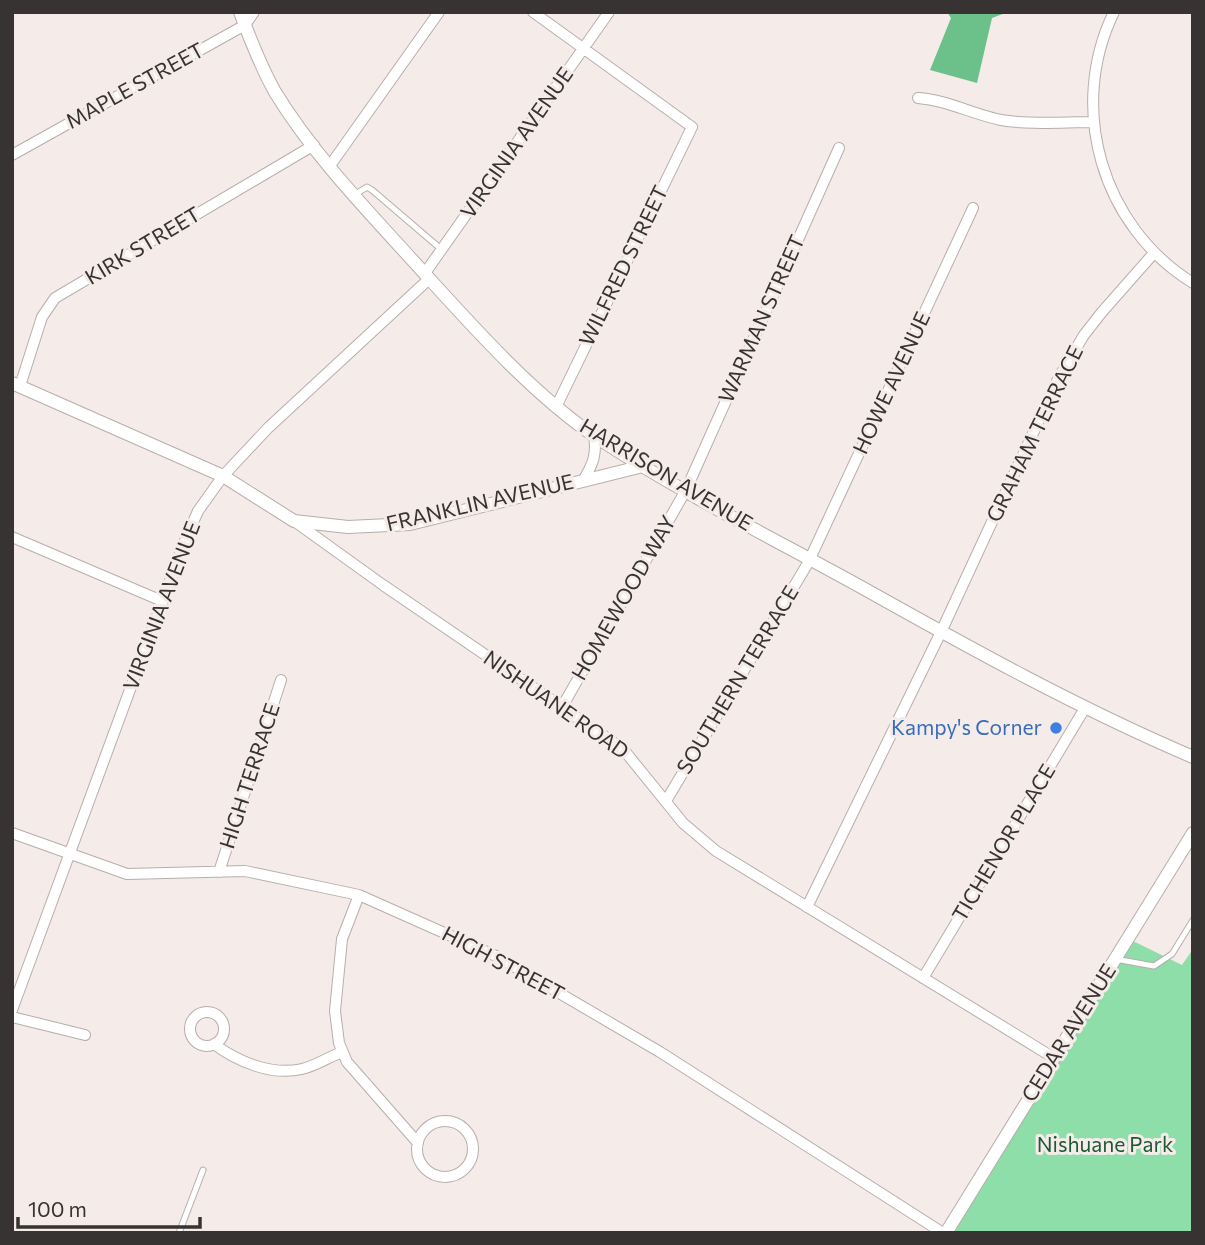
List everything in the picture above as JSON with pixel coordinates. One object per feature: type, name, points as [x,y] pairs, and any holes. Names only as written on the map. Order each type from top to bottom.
[{"type":"street","name":"HARRISON AVENUE","points":[[240,12],[258,59],[276,92],[329,167],[509,364],[594,436],[941,632],[1085,708],[1192,754]]},
{"type":"street","name":"MAPLE STREET","points":[[12,155],[245,25],[254,12]]},
{"type":"street","points":[[329,167],[439,12]]},
{"type":"street","points":[[533,12],[584,48]]},
{"type":"street","name":"VIRGINIA AVENUE","points":[[12,1010],[162,601],[198,511],[223,475],[427,276],[441,250],[609,12]]},
{"type":"street","points":[[1114,12],[1101,43],[1093,86],[1093,122],[1097,151],[1112,192],[1134,230],[1154,253],[1193,283]]},
{"type":"street","name":"WILFRED STREET","points":[[557,405],[692,127],[584,48]]},
{"type":"street","points":[[918,98],[939,99],[969,112],[1004,120],[1093,122]]},
{"type":"street","name":"KIRK STREET","points":[[16,385],[42,317],[55,298],[314,145]]},
{"type":"street","name":"WARMAN STREET","points":[[686,490],[839,148]]},
{"type":"street","name":"HOWE AVENUE","points":[[810,559],[973,208]]},
{"type":"street","name":"GRAHAM TERRACE","points":[[807,907],[941,632],[1059,377],[1084,335],[1154,253]]},
{"type":"street","name":"FRANKLIN AVENUE","points":[[16,385],[223,475],[294,521],[348,527],[410,524],[643,466]]},
{"type":"street","points":[[584,479],[593,465],[597,451],[594,436]]},
{"type":"street","name":"HOMEWOOD WAY","points":[[562,707],[686,490]]},
{"type":"street","name":"NISHUANE ROAD","points":[[294,521],[383,586],[623,749],[683,823],[716,851],[1054,1058]]},
{"type":"street","points":[[12,537],[162,601]]},
{"type":"street","name":"SOUTHERN TERRACE","points":[[666,801],[810,559]]},
{"type":"street","name":"HIGH TERRACE","points":[[219,872],[281,680]]},
{"type":"street","name":"TICHENOR PLACE","points":[[923,978],[1085,708]]},
{"type":"street","name":"HIGH STREET","points":[[12,833],[127,874],[245,871],[359,895],[496,956],[660,1052],[945,1233]]},
{"type":"street","name":"CEDAR AVENUE","points":[[945,1233],[1193,833]]},
{"type":"street","points":[[359,895],[342,939],[338,970],[335,1011],[342,1052],[347,1062],[418,1143],[417,1156],[427,1171],[440,1177],[457,1175],[465,1170],[472,1157],[469,1134],[456,1123],[447,1121],[430,1125],[423,1131],[418,1143]]},
{"type":"street","points":[[12,1017],[85,1035]]},
{"type":"street","points":[[214,1044],[243,1061],[282,1071],[302,1069],[342,1052]]},
{"type":"lane","points":[[354,195],[367,187],[372,190],[441,250]]},
{"type":"lane","points":[[1115,959],[1154,966],[1172,954],[1193,920]]},
{"type":"lane","points":[[179,1233],[203,1170]]},
{"type":"green space","points":[[947,12],[1008,12],[992,18],[977,83],[930,70],[951,18]]},
{"type":"green space","name":"Nishuane Park","points":[[1133,941],[1182,965],[1193,949],[1193,1233],[946,1233]]},
{"type":"place","name":"Kampy's Corner","points":[[1056,728]]}]
